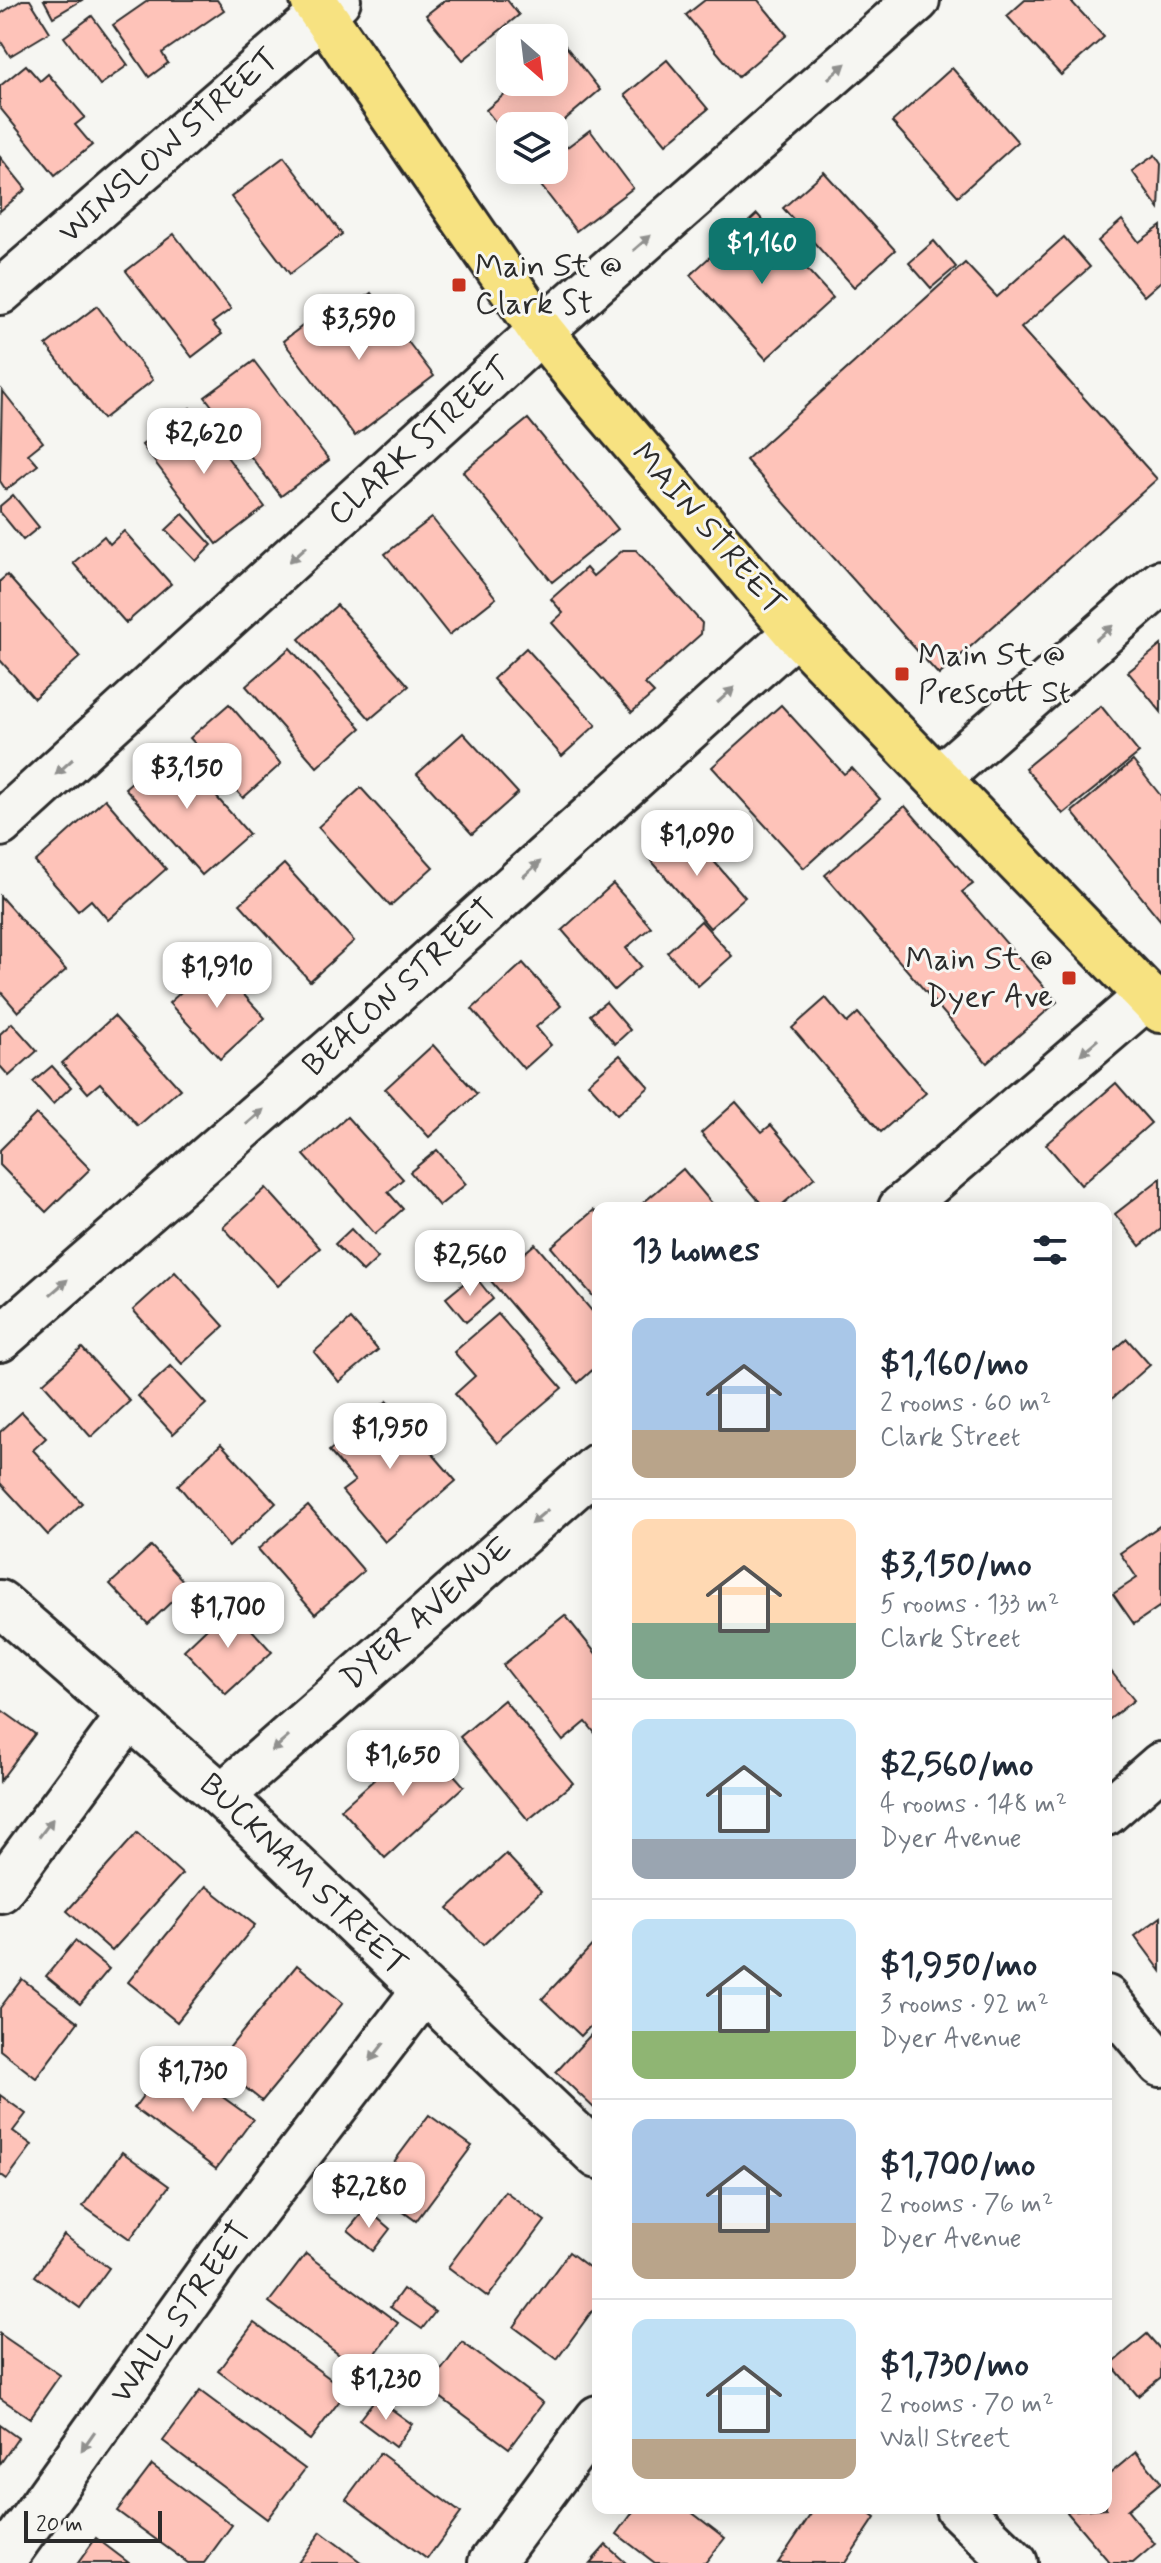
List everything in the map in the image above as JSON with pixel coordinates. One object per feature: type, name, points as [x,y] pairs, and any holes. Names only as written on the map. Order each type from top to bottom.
[{"type":"main road","name":"MAIN STREET","points":[[325,5],[541,331],[796,632],[940,777],[1155,1003]]},
{"type":"street","name":"CLARK STREET","points":[[0,824],[541,331],[917,0]]},
{"type":"street","name":"WINSLOW STREET","points":[[0,292],[325,5]]},
{"type":"street","points":[[940,777],[1161,583]]},
{"type":"street","name":"BEACON STREET","points":[[0,1339],[333,1049],[796,632]]},
{"type":"street","points":[[908,1202],[1155,1003]]},
{"type":"street","name":"DYER AVENUE","points":[[222,1796],[592,1471]]},
{"type":"street","name":"BUCKNAM STREET","points":[[0,1603],[222,1796],[592,2150]]},
{"type":"street","points":[[0,1890],[130,1715]]},
{"type":"street","points":[[1112,1808],[1161,1765]]},
{"type":"street","name":"WALL STREET","points":[[1,2563],[219,2258],[424,1991]]},
{"type":"street","points":[[1112,2005],[1161,2064]]},
{"type":"street","points":[[491,2563],[592,2426]]},
{"type":"street","points":[[964,2514],[1015,2563]]},
{"type":"building","points":[[22,0],[30,0],[50,32],[10,56],[0,40],[0,14]]},
{"type":"building","points":[[44,0],[82,0],[53,17]]},
{"type":"building","points":[[149,0],[217,0],[224,10],[162,53],[168,63],[149,77],[113,25]]},
{"type":"building","points":[[445,0],[507,0],[519,15],[508,24],[496,24],[496,33],[463,60],[426,15]]},
{"type":"building","points":[[705,0],[758,0],[787,35],[738,77],[686,15]]},
{"type":"building","points":[[1025,0],[1070,0],[1104,37],[1061,75],[1007,16]]},
{"type":"building","points":[[92,16],[128,65],[100,85],[64,37]]},
{"type":"building","points":[[568,49],[600,90],[568,117],[568,112],[496,112],[496,122],[486,110],[502,96],[568,96]]},
{"type":"building","points":[[667,60],[708,109],[666,144],[625,95]]},
{"type":"building","points":[[26,65],[40,81],[48,74],[85,117],[75,125],[92,145],[55,175],[0,108],[0,86]]},
{"type":"building","points":[[952,68],[1018,142],[958,196],[892,122]]},
{"type":"building","points":[[590,130],[633,188],[576,231],[540,184],[568,184],[568,146]]},
{"type":"building","points":[[1155,155],[1161,164],[1159,209],[1132,171]]},
{"type":"building","points":[[0,157],[26,189],[0,211]]},
{"type":"building","points":[[284,157],[342,234],[290,274],[231,197]]},
{"type":"building","points":[[824,172],[895,250],[854,287],[783,208]]},
{"type":"building","points":[[757,214],[833,298],[766,359],[690,275]]},
{"type":"building","points":[[1122,220],[1139,242],[1161,226],[1161,281],[1144,296],[1098,241]]},
{"type":"building","points":[[174,234],[231,309],[212,323],[222,334],[192,357],[126,271]]},
{"type":"building","points":[[1064,237],[1090,267],[1021,328],[1157,479],[939,675],[746,460],[965,263],[997,297]]},
{"type":"building","points":[[934,241],[956,267],[931,288],[909,263]]},
{"type":"building","points":[[371,293],[434,376],[355,436],[283,341],[331,304],[340,317]]},
{"type":"building","points":[[97,306],[153,380],[103,419],[46,345]]},
{"type":"building","points":[[254,361],[329,460],[281,496],[205,397]]},
{"type":"building","points":[[2,390],[43,442],[28,454],[38,465],[6,490],[0,481]]},
{"type":"building","points":[[190,408],[265,507],[217,544],[142,445]]},
{"type":"building","points":[[528,419],[618,529],[552,582],[463,472]]},
{"type":"building","points":[[13,495],[39,527],[23,540],[0,512],[0,506]]},
{"type":"building","points":[[183,514],[212,545],[196,561],[166,530]]},
{"type":"building","points":[[432,518],[496,598],[449,635],[385,554]]},
{"type":"building","points":[[124,531],[171,584],[126,623],[73,563],[104,536],[110,544]]},
{"type":"building","points":[[623,550],[636,550],[702,623],[701,634],[645,684],[654,693],[632,712],[552,623],[563,613],[551,599],[586,568],[593,576]]},
{"type":"building","points":[[7,575],[80,657],[34,698],[0,660],[0,581]]},
{"type":"building","points":[[337,605],[409,686],[370,719],[299,639]]},
{"type":"building","points":[[1161,645],[1161,712],[1128,672]]},
{"type":"building","points":[[290,648],[361,728],[317,767],[246,686]]},
{"type":"building","points":[[526,648],[596,725],[562,756],[493,679]]},
{"type":"building","points":[[229,704],[281,764],[243,798],[190,738]]},
{"type":"building","points":[[781,705],[844,774],[852,768],[880,799],[804,868],[712,767]]},
{"type":"building","points":[[1101,706],[1139,753],[1063,814],[1025,768]]},
{"type":"building","points":[[463,733],[518,793],[472,834],[417,774]]},
{"type":"building","points":[[172,746],[249,834],[202,875],[125,788]]},
{"type":"building","points":[[1133,761],[1161,796],[1161,921],[1072,812]]},
{"type":"building","points":[[361,788],[433,867],[390,906],[318,827]]},
{"type":"building","points":[[105,799],[166,869],[108,920],[91,900],[78,911],[35,862]]},
{"type":"building","points":[[905,806],[973,884],[962,892],[1057,1002],[987,1063],[825,875]]},
{"type":"building","points":[[684,827],[745,897],[710,928],[649,858]]},
{"type":"building","points":[[284,864],[354,941],[310,981],[240,904]]},
{"type":"building","points":[[613,884],[651,927],[626,948],[641,966],[614,990],[562,930]]},
{"type":"building","points":[[0,896],[66,970],[18,1012],[0,991]]},
{"type":"building","points":[[701,921],[732,956],[698,986],[667,952]]},
{"type":"building","points":[[214,962],[265,1018],[220,1059],[169,1003]]},
{"type":"building","points":[[523,963],[561,1006],[536,1027],[551,1045],[524,1069],[472,1009]]},
{"type":"building","points":[[826,998],[847,1023],[858,1013],[926,1093],[881,1132],[792,1028]]},
{"type":"building","points":[[606,1002],[630,1030],[615,1044],[590,1015]]},
{"type":"building","points":[[114,1016],[180,1089],[138,1126],[100,1083],[88,1093],[62,1063]]},
{"type":"building","points":[[12,1023],[37,1051],[9,1076],[0,1066],[0,1034]]},
{"type":"building","points":[[433,1045],[477,1094],[429,1137],[385,1089]]},
{"type":"building","points":[[620,1055],[649,1087],[617,1115],[588,1083]]},
{"type":"building","points":[[52,1066],[71,1087],[53,1104],[33,1082]]},
{"type":"building","points":[[1116,1083],[1151,1123],[1081,1185],[1046,1144]]},
{"type":"building","points":[[736,1102],[762,1132],[771,1125],[815,1177],[785,1202],[760,1202],[701,1133]]},
{"type":"building","points":[[36,1114],[90,1169],[46,1212],[0,1165],[0,1150]]},
{"type":"building","points":[[347,1117],[403,1179],[388,1192],[403,1209],[375,1234],[304,1155]]},
{"type":"building","points":[[437,1150],[466,1184],[439,1206],[410,1172]]},
{"type":"building","points":[[683,1169],[711,1202],[644,1202]]},
{"type":"building","points":[[1161,1178],[1161,1229],[1140,1246],[1115,1214]]},
{"type":"building","points":[[266,1188],[320,1248],[278,1286],[223,1227]]},
{"type":"building","points":[[592,1212],[592,1295],[551,1247]]},
{"type":"building","points":[[351,1229],[378,1258],[363,1272],[335,1244]]},
{"type":"building","points":[[535,1244],[592,1311],[592,1370],[578,1383],[491,1281]]},
{"type":"building","points":[[175,1272],[224,1326],[182,1364],[133,1310]]},
{"type":"building","points":[[474,1275],[493,1299],[466,1322],[446,1298]]},
{"type":"building","points":[[498,1314],[562,1388],[497,1443],[455,1394],[475,1376],[454,1352]]},
{"type":"building","points":[[351,1319],[378,1350],[339,1382],[314,1352]]},
{"type":"building","points":[[1127,1339],[1150,1365],[1112,1399],[1112,1352]]},
{"type":"building","points":[[82,1348],[130,1401],[91,1437],[43,1383]]},
{"type":"building","points":[[171,1366],[206,1404],[173,1434],[138,1396]]},
{"type":"building","points":[[387,1401],[456,1481],[385,1542],[342,1491],[355,1481],[329,1451]]},
{"type":"building","points":[[22,1412],[46,1438],[33,1450],[82,1503],[48,1535],[0,1483],[0,1432]]},
{"type":"building","points":[[221,1444],[276,1503],[229,1547],[178,1485]]},
{"type":"building","points":[[308,1506],[364,1571],[315,1614],[258,1549]]},
{"type":"building","points":[[1161,1525],[1161,1610],[1159,1607],[1134,1624],[1113,1594],[1137,1578],[1120,1553]]},
{"type":"building","points":[[151,1546],[188,1586],[148,1624],[110,1584]]},
{"type":"building","points":[[230,1606],[272,1652],[226,1694],[184,1650]]},
{"type":"building","points":[[565,1615],[592,1649],[592,1730],[586,1722],[563,1741],[503,1665]]},
{"type":"building","points":[[1112,1672],[1134,1700],[1112,1717]]},
{"type":"building","points":[[504,1700],[573,1783],[528,1820],[460,1737]]},
{"type":"building","points":[[0,1709],[35,1734],[0,1781]]},
{"type":"building","points":[[421,1738],[464,1786],[385,1858],[341,1809]]},
{"type":"building","points":[[137,1833],[182,1874],[112,1951],[67,1911]]},
{"type":"building","points":[[506,1854],[541,1891],[483,1945],[448,1908]]},
{"type":"building","points":[[206,1886],[255,1925],[177,2022],[128,1982]]},
{"type":"building","points":[[1161,1917],[1161,1971],[1135,1936]]},
{"type":"building","points":[[75,1941],[109,1969],[80,2004],[46,1976]]},
{"type":"building","points":[[592,1945],[592,2024],[581,2036],[542,1999]]},
{"type":"building","points":[[297,1965],[343,2003],[262,2101],[216,2064]]},
{"type":"building","points":[[22,1979],[78,2022],[36,2078],[0,2050],[0,2008]]},
{"type":"building","points":[[592,2033],[592,2106],[556,2072]]},
{"type":"building","points":[[170,2059],[253,2119],[216,2169],[134,2108]]},
{"type":"building","points":[[0,2095],[26,2114],[13,2131],[32,2145],[7,2179],[0,2174]]},
{"type":"building","points":[[429,2115],[472,2146],[416,2221],[373,2190]]},
{"type":"building","points":[[122,2152],[169,2186],[130,2239],[83,2206]]},
{"type":"building","points":[[505,2191],[545,2221],[488,2297],[448,2267]]},
{"type":"building","points":[[366,2208],[390,2229],[373,2251],[348,2230]]},
{"type":"building","points":[[64,2235],[109,2268],[80,2308],[35,2276]]},
{"type":"building","points":[[569,2252],[592,2269],[592,2311],[557,2359],[514,2327]]},
{"type":"building","points":[[306,2254],[398,2323],[362,2372],[269,2302]]},
{"type":"building","points":[[403,2289],[435,2312],[422,2329],[390,2307]]},
{"type":"building","points":[[254,2323],[347,2391],[310,2440],[218,2371]]},
{"type":"building","points":[[0,2334],[60,2375],[30,2418],[0,2398]]},
{"type":"building","points":[[1147,2334],[1161,2350],[1161,2377],[1138,2396],[1112,2363]]},
{"type":"building","points":[[462,2342],[543,2403],[509,2448],[428,2388]]},
{"type":"building","points":[[200,2391],[305,2469],[267,2519],[163,2441]]},
{"type":"building","points":[[376,2398],[412,2424],[395,2447],[359,2420]]},
{"type":"building","points":[[0,2425],[18,2438],[0,2464]]},
{"type":"building","points":[[1136,2452],[1161,2482],[1127,2510],[1155,2544],[1133,2563],[1110,2563],[1069,2514],[1112,2514],[1112,2472]]},
{"type":"building","points":[[380,2453],[461,2513],[427,2559],[346,2499]]},
{"type":"building","points":[[152,2465],[232,2525],[204,2563],[188,2563],[117,2511]]},
{"type":"building","points":[[632,2514],[694,2514],[725,2538],[705,2563],[655,2563],[617,2534]]},
{"type":"building","points":[[811,2514],[869,2514],[875,2518],[845,2563],[778,2563]]},
{"type":"building","points":[[321,2532],[362,2563],[298,2563]]},
{"type":"building","points":[[96,2538],[129,2563],[78,2563]]},
{"type":"building","points":[[606,2545],[626,2563],[590,2563]]},
{"type":"place","name":"Main St @ Clark St","points":[[459,285]]},
{"type":"place","name":"Main St @ Prescott St","points":[[902,674]]},
{"type":"place","name":"Main St @ Dyer Ave","points":[[1069,978]]}]
